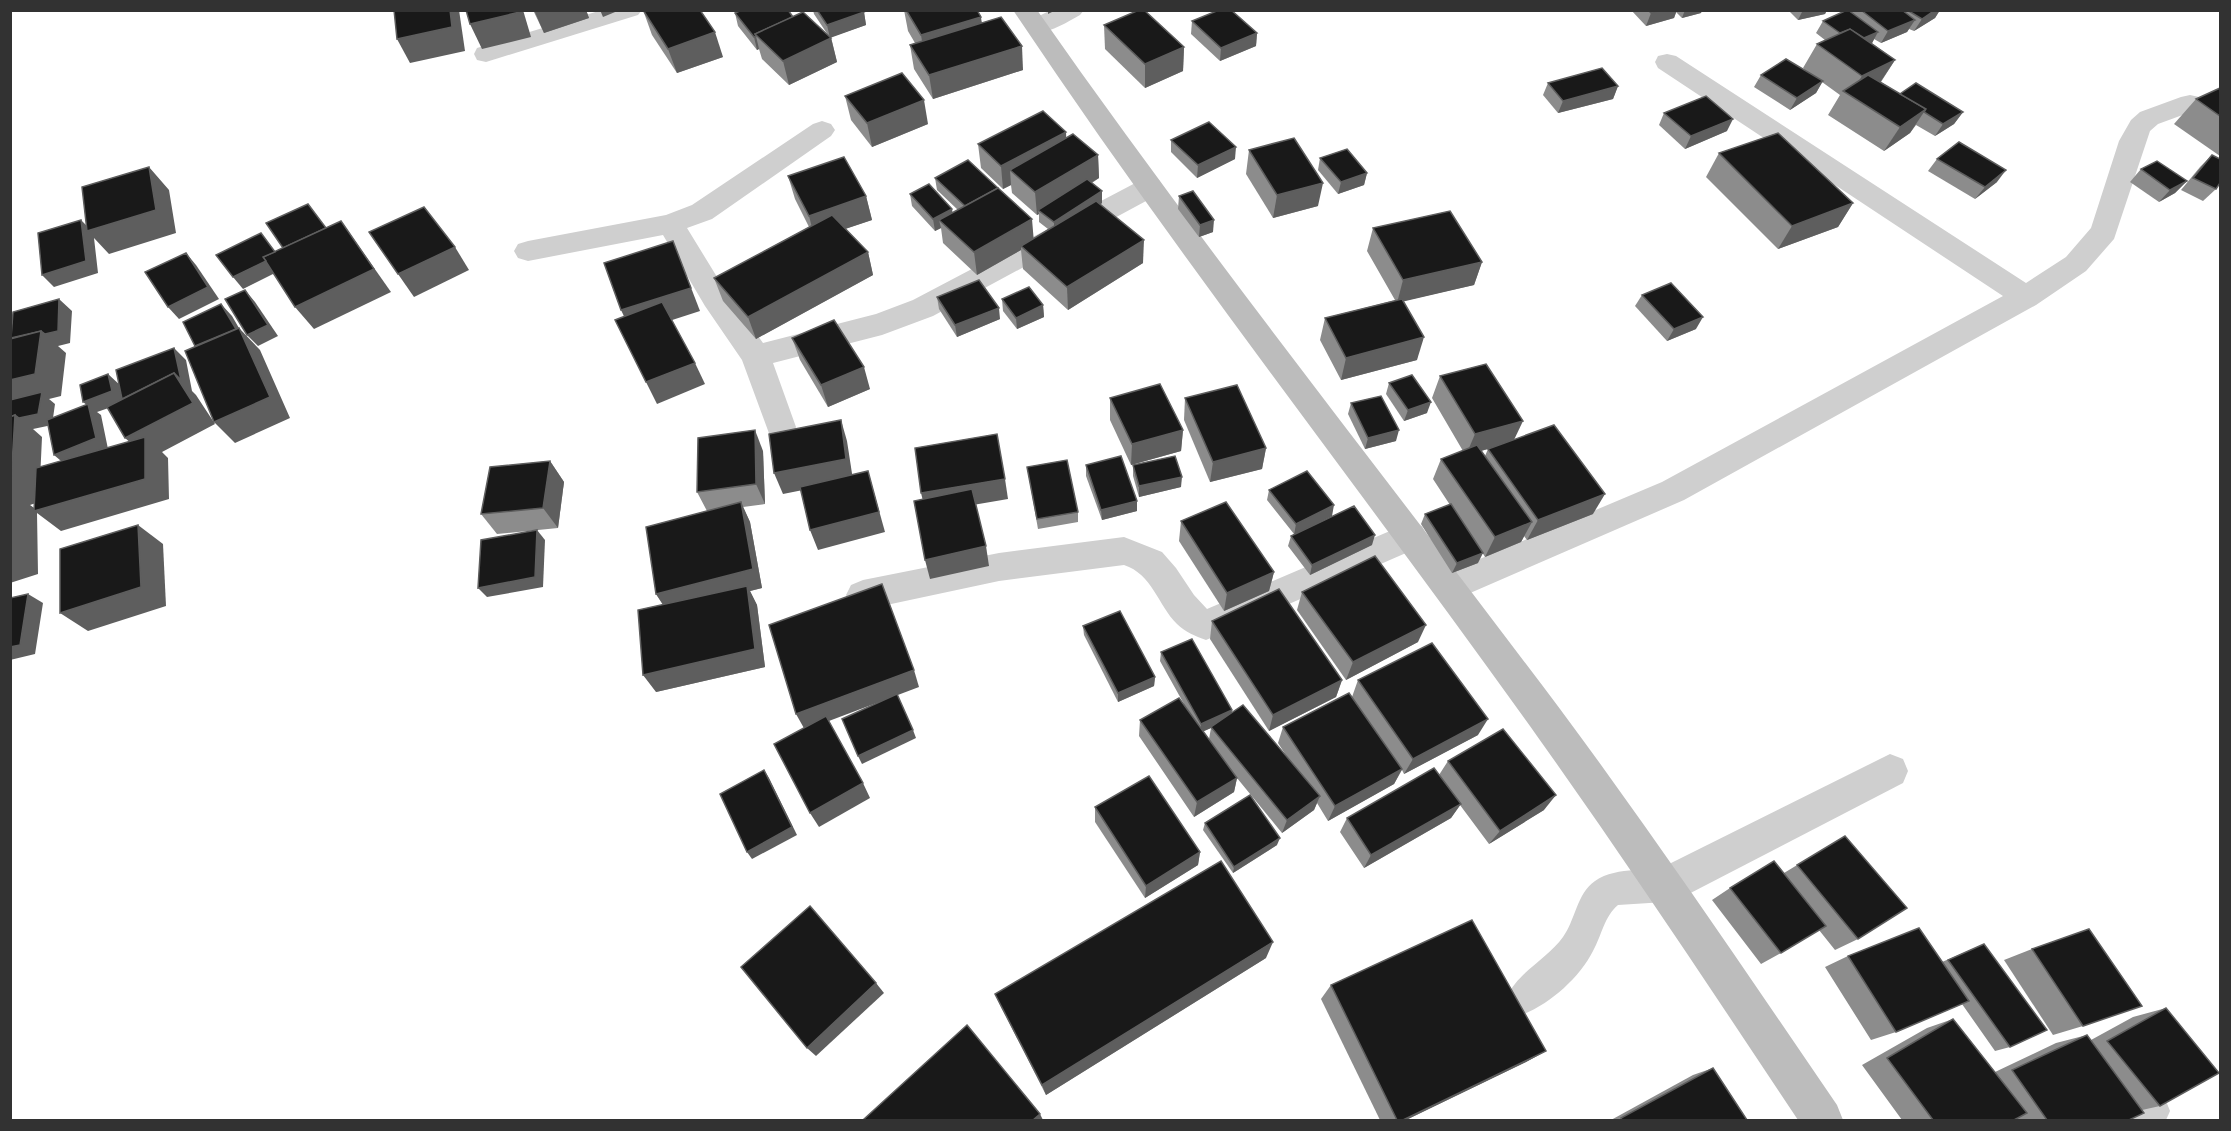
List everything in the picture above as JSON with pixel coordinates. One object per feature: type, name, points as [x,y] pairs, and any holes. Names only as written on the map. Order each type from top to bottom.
[{"type":"main road","points":[[1031,18],[1106,128],[1550,723],[1665,886],[1822,1120]]},
{"type":"street","points":[[486,54],[630,10]]},
{"type":"street","points":[[1031,18],[1072,10]]},
{"type":"street","points":[[1667,62],[2026,297]]},
{"type":"street","points":[[1449,587],[1673,491],[2026,297],[2076,264],[2104,232],[2132,141],[2140,126],[2149,118],[2190,103]]},
{"type":"street","points":[[528,251],[670,224],[714,206],[822,130]]},
{"type":"street","points":[[756,356],[882,324],[923,308],[1150,187]]},
{"type":"street","points":[[670,224],[715,297],[756,356],[781,427]]},
{"type":"street","points":[[863,595],[999,567],[1124,551],[1143,557],[1152,563],[1190,613],[1206,625],[1410,536]]},
{"type":"street","points":[[1665,886],[1890,771]]},
{"type":"lane","points":[[1524,997],[1546,980],[1581,939],[1591,916],[1606,893],[1624,887],[1665,886]]},
{"type":"building","points":[[394,10],[450,10],[452,27],[397,39]]},
{"type":"building","points":[[466,10],[519,10],[520,12],[470,24]]},
{"type":"building","points":[[643,10],[700,10],[715,32],[668,49]]},
{"type":"building","points":[[742,10],[788,10],[793,17],[755,34],[754,37],[735,13]]},
{"type":"building","points":[[817,10],[862,10],[864,12],[827,25]]},
{"type":"building","points":[[906,10],[977,10],[981,17],[921,35]]},
{"type":"building","points":[[1144,10],[1184,47],[1145,64],[1104,25]]},
{"type":"building","points":[[1219,10],[1231,10],[1257,33],[1221,48],[1192,21]]},
{"type":"building","points":[[1848,10],[1878,32],[1864,38],[1850,29],[1840,33],[1823,21]]},
{"type":"building","points":[[1861,10],[1902,10],[1915,20],[1888,31]]},
{"type":"building","points":[[1907,10],[1935,10],[1922,19]]},
{"type":"building","points":[[803,12],[831,38],[783,61],[755,34]]},
{"type":"building","points":[[1001,17],[1022,46],[929,75],[910,45]]},
{"type":"building","points":[[1850,29],[1895,60],[1862,76],[1817,44]]},
{"type":"building","points":[[1786,59],[1823,81],[1797,98],[1761,75]]},
{"type":"building","points":[[1602,68],[1618,86],[1563,101],[1548,83]]},
{"type":"building","points":[[902,73],[924,100],[867,123],[845,96]]},
{"type":"building","points":[[1868,75],[1926,109],[1900,127],[1843,91]]},
{"type":"building","points":[[1916,83],[1963,112],[1943,124],[1924,112],[1926,109],[1900,94]]},
{"type":"building","points":[[2220,88],[2220,116],[2196,99]]},
{"type":"building","points":[[1706,96],[1733,119],[1691,136],[1664,113]]},
{"type":"building","points":[[1043,111],[1066,132],[1001,166],[978,144]]},
{"type":"building","points":[[1209,122],[1236,147],[1198,165],[1171,140]]},
{"type":"building","points":[[1778,133],[1853,203],[1792,226],[1719,153]]},
{"type":"building","points":[[1073,134],[1098,155],[1035,192],[1010,170]]},
{"type":"building","points":[[1294,138],[1323,183],[1277,195],[1249,150]]},
{"type":"building","points":[[1959,142],[2006,170],[1985,187],[1937,159]]},
{"type":"building","points":[[1347,149],[1367,173],[1341,182],[1320,158]]},
{"type":"building","points":[[2212,155],[2220,159],[2220,183],[2216,189],[2193,178]]},
{"type":"building","points":[[844,157],[866,196],[809,216],[788,176]]},
{"type":"building","points":[[968,160],[998,188],[965,206],[935,178]]},
{"type":"building","points":[[2157,161],[2187,181],[2170,190],[2141,169]]},
{"type":"building","points":[[149,167],[156,210],[87,231],[82,187]]},
{"type":"building","points":[[1087,179],[1102,191],[1054,222],[1038,210]]},
{"type":"building","points":[[929,184],[952,209],[933,219],[910,194]]},
{"type":"building","points":[[998,188],[1032,219],[974,252],[939,220]]},
{"type":"building","points":[[1193,191],[1214,220],[1200,225],[1179,196]]},
{"type":"building","points":[[1096,201],[1144,240],[1067,287],[1021,246]]},
{"type":"building","points":[[308,204],[326,228],[283,248],[266,223]]},
{"type":"building","points":[[424,207],[455,247],[398,274],[369,232]]},
{"type":"building","points":[[1450,211],[1482,262],[1403,280],[1373,228]]},
{"type":"building","points":[[832,215],[868,252],[748,317],[714,278]]},
{"type":"building","points":[[81,220],[86,261],[42,275],[38,233]]},
{"type":"building","points":[[341,221],[374,269],[295,307],[263,257]]},
{"type":"building","points":[[261,233],[275,252],[263,257],[266,261],[233,277],[216,255]]},
{"type":"building","points":[[673,241],[691,288],[621,310],[604,263]]},
{"type":"building","points":[[186,253],[208,287],[168,307],[145,272]]},
{"type":"building","points":[[979,280],[999,308],[955,325],[937,297]]},
{"type":"building","points":[[1671,283],[1703,317],[1674,329],[1642,295]]},
{"type":"building","points":[[1029,287],[1043,305],[1016,318],[1002,299]]},
{"type":"building","points":[[245,290],[268,325],[247,335],[225,299]]},
{"type":"building","points":[[59,299],[58,331],[45,334],[41,331],[11,338],[13,312]]},
{"type":"building","points":[[1402,299],[1424,337],[1346,358],[1325,318]]},
{"type":"building","points":[[662,302],[695,363],[646,382],[615,320]]},
{"type":"building","points":[[221,304],[236,329],[195,346],[183,322]]},
{"type":"building","points":[[834,320],[864,367],[821,385],[792,338]]},
{"type":"building","points":[[239,328],[270,397],[214,422],[185,351]]},
{"type":"building","points":[[41,331],[35,374],[10,380],[10,339]]},
{"type":"building","points":[[174,348],[181,380],[174,373],[122,399],[116,370]]},
{"type":"building","points":[[1486,364],[1523,421],[1475,434],[1440,376]]},
{"type":"building","points":[[174,373],[193,403],[125,438],[107,407]]},
{"type":"building","points":[[108,374],[112,391],[83,402],[80,385]]},
{"type":"building","points":[[1412,375],[1431,402],[1408,410],[1389,383]]},
{"type":"building","points":[[1160,384],[1183,430],[1132,444],[1110,398]]},
{"type":"building","points":[[1237,385],[1266,448],[1213,462],[1185,398]]},
{"type":"building","points":[[42,392],[38,414],[19,418],[15,415],[10,417],[10,400]]},
{"type":"building","points":[[1381,396],[1399,430],[1368,438],[1351,403]]},
{"type":"building","points":[[88,404],[96,438],[54,455],[47,420]]},
{"type":"building","points":[[15,415],[11,482],[10,482],[10,417]]},
{"type":"building","points":[[841,420],[846,459],[774,473],[769,434]]},
{"type":"building","points":[[1554,425],[1605,494],[1538,520],[1488,449]]},
{"type":"building","points":[[755,430],[756,484],[697,492],[698,438]]},
{"type":"building","points":[[997,434],[1005,479],[921,493],[915,448]]},
{"type":"building","points":[[145,437],[145,479],[34,511],[36,468]]},
{"type":"building","points":[[1477,445],[1532,522],[1495,537],[1441,459]]},
{"type":"building","points":[[1121,456],[1137,501],[1101,510],[1086,465]]},
{"type":"building","points":[[1175,456],[1182,477],[1139,486],[1133,465]]},
{"type":"building","points":[[1067,460],[1078,512],[1037,519],[1027,467]]},
{"type":"building","points":[[550,461],[543,508],[481,514],[490,467]]},
{"type":"building","points":[[868,471],[879,512],[810,530],[800,487]]},
{"type":"building","points":[[1307,471],[1334,505],[1296,524],[1269,490]]},
{"type":"building","points":[[972,489],[986,546],[925,560],[914,501]]},
{"type":"building","points":[[741,502],[753,569],[656,594],[646,527]]},
{"type":"building","points":[[1226,502],[1274,572],[1227,593],[1181,521]]},
{"type":"building","points":[[1451,504],[1483,553],[1457,563],[1425,514]]},
{"type":"building","points":[[1354,506],[1375,535],[1312,565],[1291,536]]},
{"type":"building","points":[[138,525],[141,587],[60,613],[60,549]]},
{"type":"building","points":[[537,530],[535,577],[478,588],[481,540]]},
{"type":"building","points":[[1375,556],[1426,625],[1353,662],[1302,592]]},
{"type":"building","points":[[882,584],[914,670],[796,714],[769,625]]},
{"type":"building","points":[[747,586],[755,649],[643,675],[638,610]]},
{"type":"building","points":[[1279,589],[1342,680],[1273,715],[1212,621]]},
{"type":"building","points":[[28,594],[20,645],[10,647],[10,598]]},
{"type":"building","points":[[1120,611],[1155,677],[1118,693],[1083,626]]},
{"type":"building","points":[[1192,639],[1232,710],[1201,724],[1161,652]]},
{"type":"building","points":[[1432,643],[1488,719],[1413,759],[1358,680]]},
{"type":"building","points":[[1349,693],[1402,769],[1335,806],[1283,727]]},
{"type":"building","points":[[897,694],[913,730],[858,756],[842,719]]},
{"type":"building","points":[[1179,698],[1237,778],[1197,802],[1140,720]]},
{"type":"building","points":[[1243,705],[1320,796],[1287,820],[1211,727]]},
{"type":"building","points":[[826,716],[863,783],[810,813],[774,744]]},
{"type":"building","points":[[1503,729],[1556,795],[1500,831],[1448,761]]},
{"type":"building","points":[[1434,768],[1461,804],[1371,855],[1347,818]]},
{"type":"building","points":[[764,770],[792,827],[747,852],[720,794]]},
{"type":"building","points":[[1149,776],[1200,852],[1146,886],[1095,807]]},
{"type":"building","points":[[1250,795],[1280,838],[1234,867],[1205,823]]},
{"type":"building","points":[[1845,836],[1907,908],[1858,939],[1797,865]]},
{"type":"building","points":[[1221,861],[1273,942],[1042,1085],[995,994]]},
{"type":"building","points":[[1774,861],[1826,926],[1781,953],[1730,888]]},
{"type":"building","points":[[810,906],[876,983],[807,1048],[741,967]]},
{"type":"building","points":[[1472,920],[1546,1051],[1403,1120],[1397,1120],[1331,985]]},
{"type":"building","points":[[1919,928],[1969,1001],[1896,1032],[1848,956]]},
{"type":"building","points":[[2089,929],[2142,1006],[2083,1026],[2032,949]]},
{"type":"building","points":[[1984,944],[2047,1030],[2010,1047],[1948,960]]},
{"type":"building","points":[[2166,1008],[2219,1073],[2160,1106],[2107,1041]]},
{"type":"building","points":[[1953,1019],[2027,1113],[2014,1120],[1933,1120],[1887,1058]]},
{"type":"building","points":[[967,1025],[1040,1114],[1033,1120],[863,1120]]},
{"type":"building","points":[[2087,1035],[2144,1113],[2129,1120],[2047,1120],[2012,1070]]},
{"type":"building","points":[[1713,1068],[1747,1120],[1622,1120],[1621,1118]]}]
